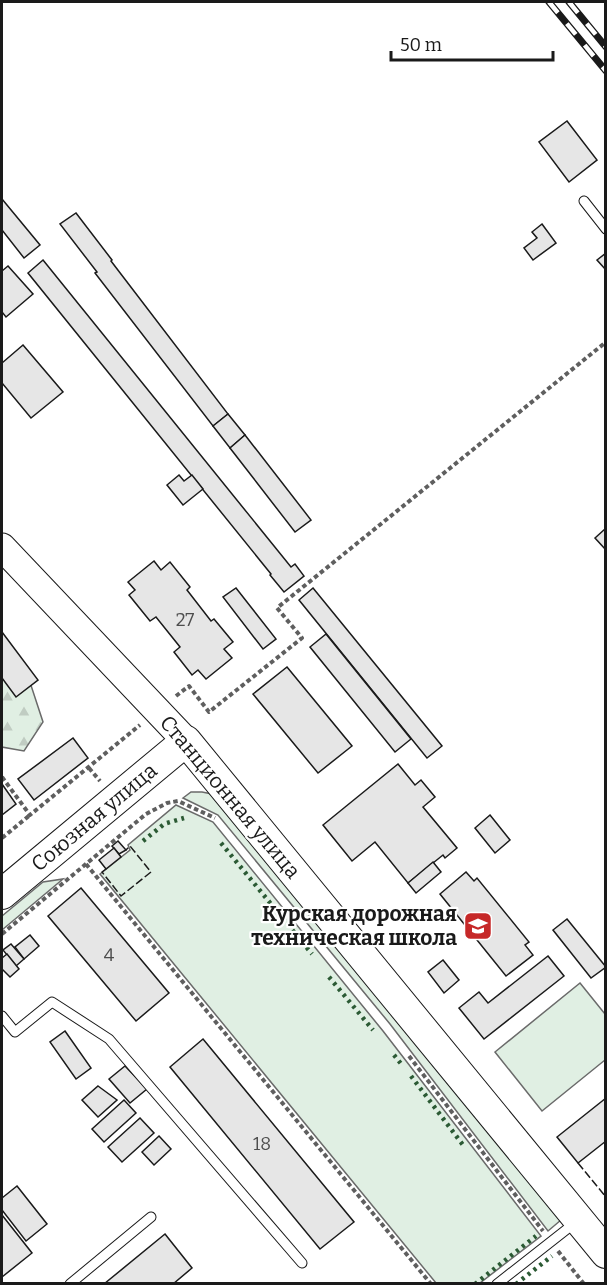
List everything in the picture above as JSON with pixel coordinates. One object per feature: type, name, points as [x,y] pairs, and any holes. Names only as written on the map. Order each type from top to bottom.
[{"type":"main road","name":"Станционная улица","points":[[2,547],[186,741],[606,1254]]},
{"type":"main road","name":"Союзная улица","points":[[2,894],[186,741]]},
{"type":"lane","points":[[584,201],[606,229]]},
{"type":"lane","points":[[2,1016],[15,1032],[52,1002],[109,1039],[302,1263]]},
{"type":"lane","points":[[70,1284],[152,1217]]},
{"type":"lane","points":[[497,1284],[578,1220]]},
{"type":"path","points":[[2,838],[189,686],[210,712],[302,638],[277,608],[606,342]]},
{"type":"path","points":[[2,777],[30,815]]},
{"type":"path","points":[[2,934],[146,814],[167,803],[178,801],[216,818]]},
{"type":"path","points":[[86,864],[431,1284]]},
{"type":"path","points":[[408,1055],[584,1284]]},
{"type":"green space","points":[[2,640],[25,667],[43,722],[24,751],[2,747]]},
{"type":"green space","points":[[191,792],[212,794],[561,1220],[548,1231],[390,1024],[218,815],[183,798]]},
{"type":"green space","points":[[176,805],[213,822],[383,1031],[541,1236],[480,1283],[436,1283],[100,874],[130,850],[128,845]]},
{"type":"green space","points":[[63,879],[2,930],[2,916],[43,882]]},
{"type":"green space","points":[[580,983],[605,1014],[605,1060],[542,1111],[495,1052]]},
{"type":"building","points":[[567,121],[597,160],[569,182],[539,142]]},
{"type":"building","points":[[2,199],[40,245],[24,258],[2,230]]},
{"type":"building","points":[[76,213],[228,414],[213,426],[60,224]]},
{"type":"building","points":[[542,224],[556,243],[533,260],[524,248],[537,238],[532,232]]},
{"type":"building","points":[[606,253],[606,270],[597,260]]},
{"type":"building","points":[[43,260],[291,567],[295,564],[304,576],[284,592],[28,273]]},
{"type":"building","points":[[8,266],[33,294],[6,317],[2,312],[2,271]]},
{"type":"building","points":[[23,345],[63,392],[31,418],[2,383],[2,363]]},
{"type":"building","points":[[228,414],[245,435],[230,448],[213,426]]},
{"type":"building","points":[[245,435],[311,520],[295,532],[230,448]]},
{"type":"building","points":[[179,475],[184,481],[192,475],[203,489],[183,505],[167,485]]},
{"type":"building","points":[[606,529],[606,550],[595,538]]},
{"type":"building","points":[[154,561],[161,570],[170,562],[190,587],[187,590],[211,621],[214,619],[233,642],[224,649],[232,658],[206,679],[198,670],[192,675],[174,652],[180,647],[156,617],[150,621],[129,595],[135,590],[128,582]]},
{"type":"building","points":[[236,588],[276,639],[263,649],[223,597]]},
{"type":"building","points":[[313,588],[442,746],[427,758],[299,600]]},
{"type":"building","points":[[2,632],[38,680],[16,697],[2,678]]},
{"type":"building","points":[[326,634],[411,739],[395,752],[310,647]]},
{"type":"building","points":[[287,667],[352,746],[318,773],[253,694]]},
{"type":"building","points":[[73,738],[88,758],[34,800],[18,779]]},
{"type":"building","points":[[398,764],[415,785],[421,780],[435,797],[423,807],[457,848],[445,858],[443,855],[408,883],[375,842],[352,861],[323,825]]},
{"type":"building","points":[[2,784],[16,804],[2,815]]},
{"type":"building","points":[[490,815],[510,840],[495,853],[475,828]]},
{"type":"building","points":[[118,841],[126,850],[119,854],[112,846]]},
{"type":"building","points":[[114,848],[121,857],[106,869],[99,860]]},
{"type":"building","points":[[433,862],[441,872],[416,893],[408,883]]},
{"type":"building","points":[[466,872],[474,881],[477,878],[529,942],[525,945],[533,955],[506,976],[440,894]]},
{"type":"building","points":[[81,888],[169,993],[136,1021],[48,916]]},
{"type":"building","points":[[567,919],[606,967],[591,978],[553,930]]},
{"type":"building","points":[[30,935],[39,946],[24,959],[15,947]]},
{"type":"building","points":[[11,944],[24,959],[16,966],[3,950]]},
{"type":"building","points":[[7,954],[19,969],[10,977],[2,969],[2,958]]},
{"type":"building","points":[[548,956],[564,976],[484,1039],[459,1008],[479,992],[488,1003]]},
{"type":"building","points":[[443,960],[459,980],[444,993],[428,972]]},
{"type":"building","points":[[65,1031],[91,1068],[76,1079],[50,1042]]},
{"type":"building","points":[[203,1039],[354,1222],[320,1249],[170,1067]]},
{"type":"building","points":[[125,1066],[147,1089],[130,1103],[109,1079]]},
{"type":"building","points":[[98,1086],[117,1100],[98,1117],[82,1100]]},
{"type":"building","points":[[606,1098],[606,1141],[578,1163],[557,1137]]},
{"type":"building","points":[[124,1100],[136,1113],[104,1142],[92,1129]]},
{"type":"building","points":[[140,1118],[154,1133],[122,1162],[108,1147]]},
{"type":"building","points":[[159,1136],[171,1149],[154,1165],[142,1152]]},
{"type":"building","points":[[17,1186],[47,1224],[26,1241],[2,1210],[2,1198]]},
{"type":"building","points":[[2,1215],[32,1253],[2,1277]]},
{"type":"building","points":[[165,1234],[192,1268],[173,1284],[104,1284]]},
{"type":"railway","points":[[549,2],[606,71]]},
{"type":"railway","points":[[569,2],[606,47]]},
{"type":"hedge","points":[[167,823],[184,818]]},
{"type":"hedge","points":[[143,841],[163,825]]},
{"type":"hedge","points":[[221,843],[312,954]]},
{"type":"hedge","points":[[329,977],[373,1030]]},
{"type":"hedge","points":[[394,1055],[402,1065]]},
{"type":"hedge","points":[[411,1076],[463,1145]]},
{"type":"hedge","points":[[475,1284],[536,1236]]},
{"type":"hedge","points":[[516,1284],[552,1256]]},
{"type":"fence","points":[[106,869],[102,872],[121,896],[151,872],[130,846],[126,850]]},
{"type":"fence","points":[[578,1163],[606,1197]]},
{"type":"place","name":"Курская дорожная техническая школа","points":[[478,926]]}]
